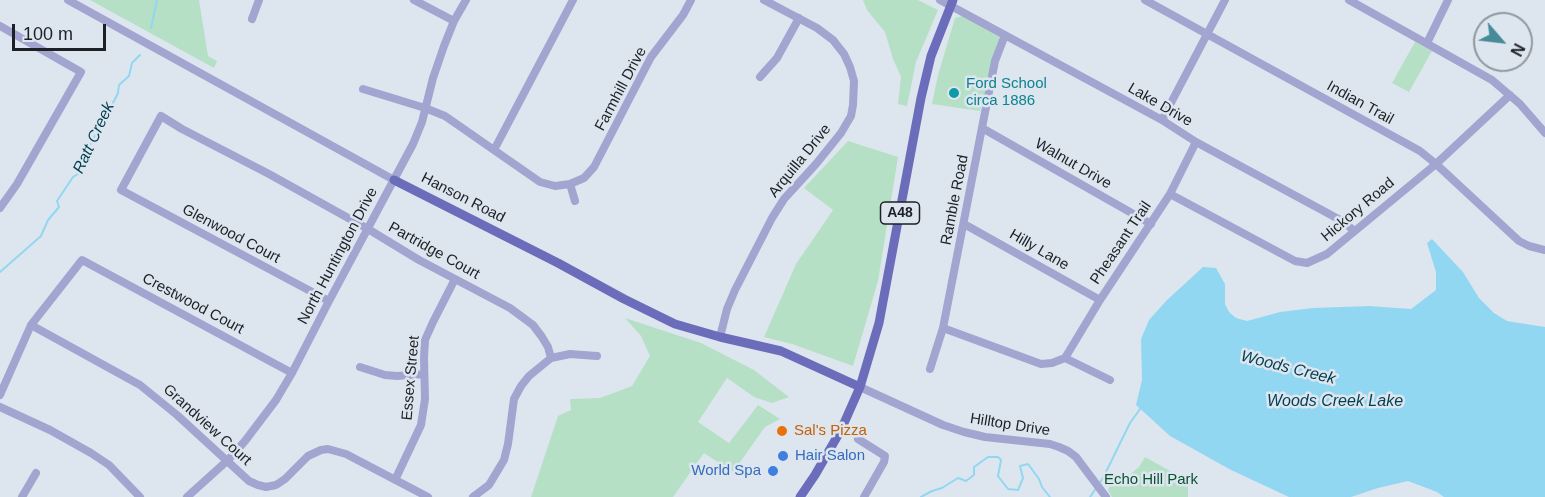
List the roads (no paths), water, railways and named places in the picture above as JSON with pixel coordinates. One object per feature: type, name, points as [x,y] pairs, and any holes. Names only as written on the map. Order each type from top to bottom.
[{"type":"main road","name":"A48","points":[[800,497],[842,430],[860,387],[879,323],[931,56],[952,3]]},
{"type":"main road","name":"Hanson Road","points":[[394,180],[675,324],[781,351],[860,387]]},
{"type":"street","name":"Hanson Road","points":[[68,0],[394,180]]},
{"type":"street","points":[[252,19],[259,0]]},
{"type":"street","points":[[414,0],[454,21]]},
{"type":"street","name":"North Huntington Drive","points":[[187,497],[228,460],[245,441],[276,400],[292,373],[418,133],[433,78],[454,21],[466,0]]},
{"type":"street","points":[[494,150],[573,0]]},
{"type":"street","name":"Farmhill Drive","points":[[570,184],[584,178],[594,167],[651,57],[683,15],[691,0]]},
{"type":"street","name":"Arquilla Drive","points":[[720,337],[727,309],[735,290],[772,218],[784,199],[841,133],[850,116],[854,94],[854,81],[850,67],[844,54],[827,35],[764,0]]},
{"type":"street","name":"Lake Drive","points":[[940,0],[952,3],[1005,35],[1162,120],[1196,142],[1344,222],[1353,231]]},
{"type":"street","name":"Indian Trail","points":[[1145,0],[1420,151],[1519,241],[1545,250]]},
{"type":"street","points":[[1162,120],[1225,0]]},
{"type":"street","points":[[1348,0],[1492,80],[1510,94],[1545,133]]},
{"type":"street","points":[[1426,43],[1448,0]]},
{"type":"street","points":[[760,77],[777,58],[799,18]]},
{"type":"street","points":[[0,26],[81,72],[0,208]]},
{"type":"street","name":"Ramble Road","points":[[930,369],[943,328],[995,61],[1005,35]]},
{"type":"street","points":[[363,89],[425,108],[450,120],[540,182],[561,186],[570,184],[575,201]]},
{"type":"street","name":"Hickory Road","points":[[1170,194],[1295,261],[1307,263],[1327,254],[1436,164],[1510,94]]},
{"type":"street","name":"Partridge Court","points":[[121,190],[161,116],[368,229],[419,260],[510,308],[533,325],[542,337],[551,358]]},
{"type":"street","name":"Walnut Drive","points":[[982,128],[1151,224]]},
{"type":"street","name":"Pheasant Trail","points":[[1065,358],[1170,194],[1196,142]]},
{"type":"street","name":"Glenwood Court","points":[[121,190],[329,301]]},
{"type":"street","name":"Hilly Lane","points":[[964,224],[1100,300]]},
{"type":"street","name":"Crestwood Court","points":[[31,325],[82,260],[292,373]]},
{"type":"street","name":"Essex Street","points":[[395,480],[421,425],[426,399],[425,340],[455,279]]},
{"type":"street","points":[[0,396],[31,325]]},
{"type":"street","name":"Grandview Court","points":[[31,325],[140,385],[228,460],[249,481],[266,487],[276,485],[285,480],[308,456],[321,450],[334,450],[428,497]]},
{"type":"street","points":[[943,328],[1041,364],[1065,358],[1110,380]]},
{"type":"street","points":[[473,497],[489,485],[504,460],[514,399],[530,376],[551,358],[570,354],[597,356]]},
{"type":"street","points":[[360,367],[385,375],[424,374]]},
{"type":"street","name":"Hilltop Drive","points":[[860,387],[943,425],[964,432],[1050,444],[1068,451],[1076,457],[1106,497]]},
{"type":"street","points":[[0,407],[50,430],[91,453],[109,465],[140,497]]},
{"type":"street","points":[[858,439],[885,456],[884,462],[864,497]]},
{"type":"street","points":[[22,497],[36,473]]},
{"type":"water","name":"Woods Creek Lake","points":[[1432,239],[1463,272],[1479,298],[1494,313],[1507,321],[1545,327],[1545,497],[1444,497],[1408,481],[1351,497],[1289,497],[1231,470],[1170,436],[1136,405],[1142,380],[1141,339],[1149,320],[1203,267],[1216,268],[1225,284],[1225,304],[1229,312],[1236,318],[1247,321],[1280,312],[1313,308],[1369,306],[1411,309],[1436,290],[1436,272],[1427,243]]},
{"type":"waterway","name":"Ratt Creek","points":[[151,28],[157,0]]},
{"type":"waterway","name":"Ratt Creek","points":[[0,272],[41,236],[48,220],[59,207],[57,201],[73,177],[81,172],[82,159],[109,111],[118,93],[119,85],[129,76],[132,63],[140,55]]},
{"type":"waterway","name":"Woods Creek","points":[[1090,497],[1103,478],[1130,423],[1140,409]]},
{"type":"waterway","name":"Woods Creek","points":[[921,497],[958,478],[966,481],[974,475],[974,467],[988,457],[998,457],[1001,460],[998,476],[1008,489],[1018,490],[1023,478],[1020,466],[1028,464],[1050,497]]},
{"type":"place","name":"Ford School circa 1886","points":[[954,93]]},
{"type":"place","name":"Sal's Pizza","points":[[782,431]]},
{"type":"place","name":"Hair Salon","points":[[783,456]]},
{"type":"place","name":"World Spa","points":[[773,471]]},
{"type":"park label","name":"Echo Hill Park","points":[[1151,480]]}]
